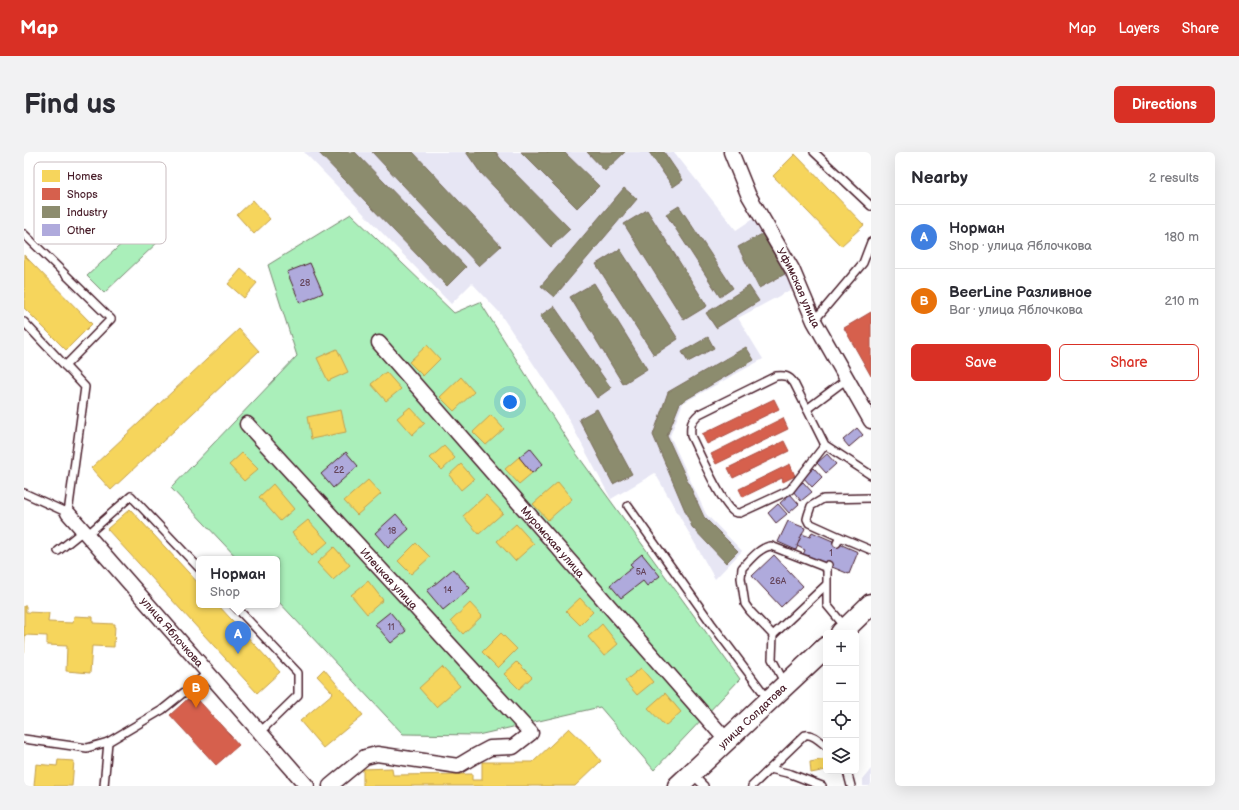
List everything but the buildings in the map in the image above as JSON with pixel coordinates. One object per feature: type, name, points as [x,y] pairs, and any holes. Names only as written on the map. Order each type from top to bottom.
[{"type":"main road","points":[[843,630],[871,604]]},
{"type":"main road","name":"улица Солдатова","points":[[691,782],[727,741],[823,650]]},
{"type":"street","name":"Уфимская улица","points":[[734,154],[748,194],[792,269],[814,321],[871,421]]},
{"type":"street","name":"Муромская улица","points":[[378,343],[727,741]]},
{"type":"street","name":"Илецкая улица","points":[[247,424],[531,733],[513,747],[490,748],[458,766],[377,754],[366,757],[330,786]]},
{"type":"street","name":"улица Яблочкова","points":[[68,514],[307,786]]},
{"type":"lane","points":[[814,152],[871,206]]},
{"type":"lane","points":[[24,234],[34,244]]},
{"type":"lane","points":[[814,321],[863,263],[871,242]]},
{"type":"lane","points":[[34,244],[110,319],[65,366]]},
{"type":"lane","points":[[24,322],[85,387],[68,514],[24,493]]},
{"type":"lane","points":[[825,445],[790,490],[740,514],[731,509],[719,490],[691,436],[690,428],[692,420],[699,414],[776,376],[783,375],[789,377],[794,383],[825,445],[871,475]]},
{"type":"lane","points":[[807,409],[847,379]]},
{"type":"lane","points":[[58,551],[85,533],[131,496],[196,565]]},
{"type":"lane","points":[[871,498],[824,499],[811,506],[807,519],[809,523],[839,540],[871,550]]},
{"type":"lane","points":[[628,506],[711,624],[769,701]]},
{"type":"lane","points":[[773,635],[745,604],[741,578],[742,568],[767,546],[771,546],[827,567],[827,605],[843,630]]},
{"type":"lane","points":[[786,686],[772,659],[773,635],[826,585]]},
{"type":"lane","points":[[237,608],[298,673],[298,695],[260,732]]},
{"type":"lane","points":[[24,739],[87,748],[108,742],[162,710],[208,673]]},
{"type":"lane","points":[[752,786],[805,735],[811,735],[823,744]]},
{"type":"lane","points":[[104,786],[108,742]]},
{"type":"lane","points":[[770,769],[791,774],[822,786]]},
{"type":"lane","points":[[848,774],[851,786]]},
{"type":"shaded area","points":[[304,152],[674,152],[736,230],[757,216],[796,287],[738,318],[763,359],[683,403],[670,436],[706,514],[742,551],[715,579],[655,473],[611,499],[562,407],[499,312],[472,283],[451,304]]},
{"type":"shaded area","points":[[871,769],[871,786],[863,786],[863,779]]},
{"type":"green space","points":[[351,214],[454,313],[480,302],[573,449],[740,679],[654,770],[600,707],[478,735],[403,734],[280,603],[280,556],[235,556],[171,488],[297,356],[268,265]]},
{"type":"green space","points":[[121,244],[156,244],[104,293],[87,276]]},
{"type":"place","name":"Норман","points":[[238,654]]},
{"type":"place","name":"BeerLine Разливное","points":[[196,708]]}]
